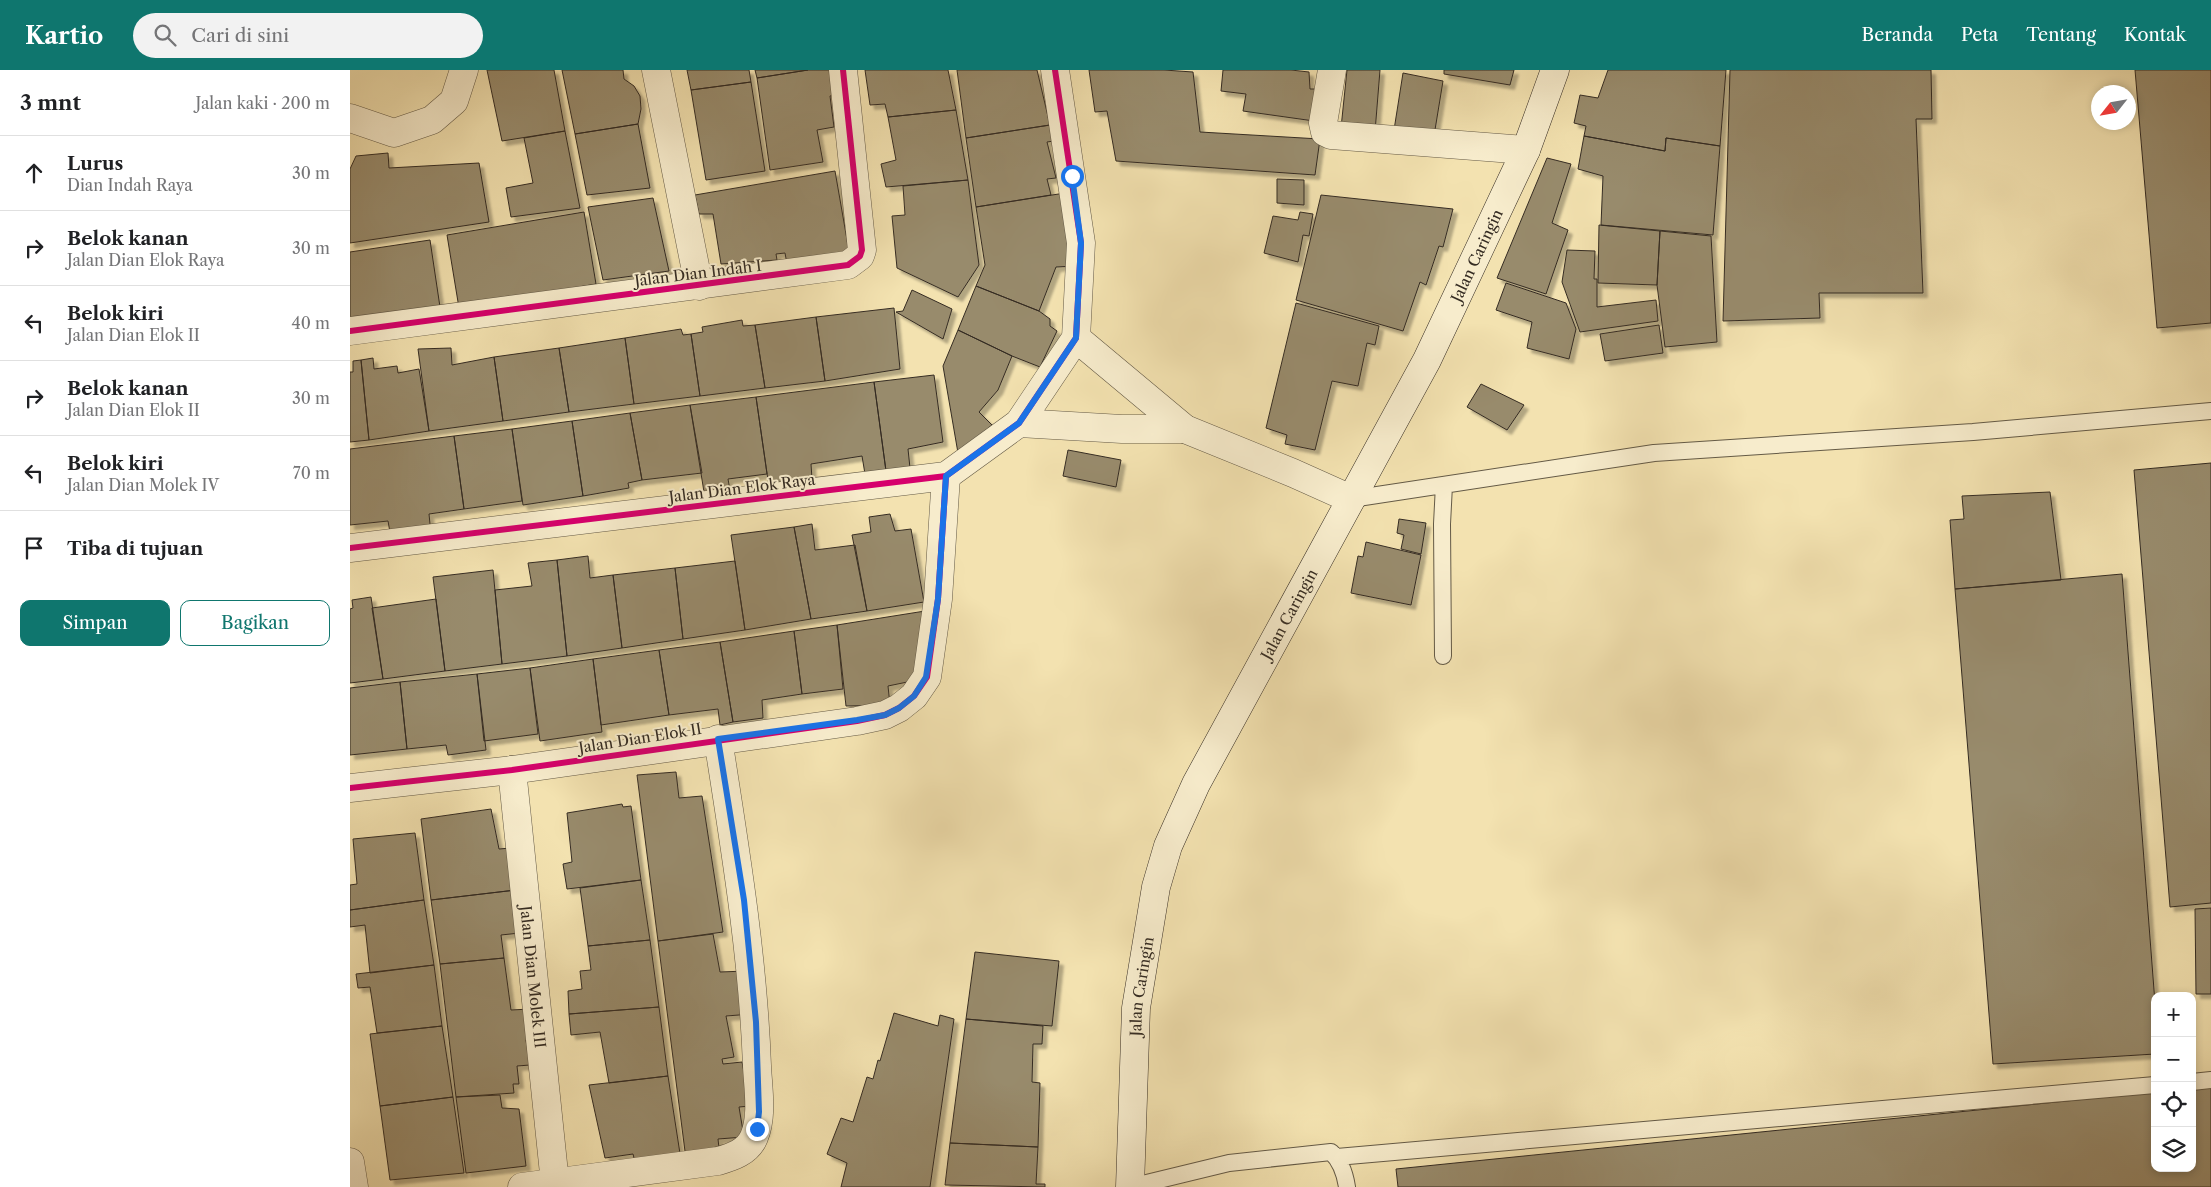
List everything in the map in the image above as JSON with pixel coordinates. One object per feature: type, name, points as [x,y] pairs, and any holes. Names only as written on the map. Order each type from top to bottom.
[{"type":"street","points":[[350,118],[394,133],[432,120],[454,102],[464,70]]},
{"type":"street","points":[[656,70],[699,286]]},
{"type":"street","name":"Jalan Dian Indah I","points":[[350,331],[848,265],[860,256],[862,250],[844,70]]},
{"type":"street","points":[[1055,70],[1081,243],[1076,338],[1185,429],[1293,472],[1351,499]]},
{"type":"street","points":[[1332,70],[1323,123],[1325,132],[1331,135],[1526,150]]},
{"type":"street","name":"Jalan Caringin","points":[[1130,1187],[1136,1008],[1156,886],[1168,846],[1196,784],[1427,360],[1526,150],[1555,70]]},
{"type":"street","name":"Jalan Dian Elok Raya","points":[[350,548],[946,476],[1019,423],[1076,338]]},
{"type":"street","points":[[1019,423],[1122,429],[1185,429]]},
{"type":"street","name":"Jalan Dian Elok II","points":[[350,788],[512,770],[857,720],[885,715],[899,708],[914,696],[926,677],[938,599],[946,476]]},
{"type":"street","points":[[522,1187],[718,1161],[739,1153],[754,1139],[759,1112],[756,1022],[744,900],[718,739]]},
{"type":"street","name":"Jalan Dian Molek III","points":[[512,770],[555,1183]]},
{"type":"street","points":[[350,1162],[354,1187]]},
{"type":"lane","points":[[1351,499],[1654,453],[1974,432],[2211,411]]},
{"type":"lane","points":[[1443,656],[1442,524],[1444,485]]},
{"type":"lane","points":[[2196,1082],[2211,1080]]},
{"type":"lane","points":[[1337,1157],[2151,1085]]},
{"type":"lane","points":[[1130,1187],[1229,1163],[1331,1152],[1337,1157],[1347,1187]]},
{"type":"building","points":[[487,70],[554,70],[565,131],[502,141]]},
{"type":"building","points":[[562,70],[623,70],[624,79],[634,86],[640,96],[641,109],[638,124],[575,134]]},
{"type":"building","points":[[687,70],[749,70],[751,82],[691,90]]},
{"type":"building","points":[[755,70],[808,70],[757,78]]},
{"type":"building","points":[[808,70],[841,70],[845,93],[830,96],[834,127],[817,130],[823,162],[770,170],[757,78]]},
{"type":"building","points":[[865,70],[948,70],[956,110],[888,117],[885,104],[870,105]]},
{"type":"building","points":[[957,70],[1037,70],[1050,125],[966,138]]},
{"type":"building","points":[[1089,70],[1193,72],[1200,132],[1320,139],[1315,175],[1116,161],[1107,111],[1095,112]]},
{"type":"building","points":[[1223,70],[1291,70],[1309,72],[1310,89],[1317,89],[1314,121],[1243,111],[1246,94],[1221,91]]},
{"type":"building","points":[[1347,70],[1380,70],[1375,132],[1341,128]]},
{"type":"building","points":[[1444,70],[1514,70],[1510,85],[1444,74]]},
{"type":"building","points":[[1608,70],[1726,70],[1720,146],[1666,138],[1665,151],[1584,136],[1586,126],[1574,123],[1580,95],[1598,98]]},
{"type":"building","points":[[1730,70],[1931,70],[1932,119],[1916,119],[1923,293],[1819,293],[1820,318],[1723,321]]},
{"type":"building","points":[[2135,70],[2211,70],[2211,323],[2157,328]]},
{"type":"building","points":[[1403,73],[1443,81],[1434,136],[1394,130]]},
{"type":"building","points":[[751,82],[765,171],[706,180],[691,90]]},
{"type":"building","points":[[956,110],[968,180],[886,187],[881,164],[896,160],[888,117]]},
{"type":"building","points":[[638,124],[650,188],[587,195],[575,134]]},
{"type":"building","points":[[1050,125],[1054,141],[1047,142],[1056,178],[1047,179],[1051,195],[976,207],[966,138]]},
{"type":"building","points":[[565,131],[580,208],[511,217],[506,188],[533,183],[524,138]]},
{"type":"building","points":[[1584,136],[1665,151],[1666,138],[1720,146],[1713,235],[1601,225],[1603,176],[1578,169]]},
{"type":"building","points":[[388,153],[389,168],[479,163],[489,222],[350,243],[350,169],[356,156]]},
{"type":"building","points":[[1547,158],[1571,164],[1552,223],[1568,230],[1546,294],[1497,278]]},
{"type":"building","points":[[835,171],[850,257],[787,264],[785,253],[776,254],[777,260],[721,264],[713,214],[699,214],[695,195]]},
{"type":"building","points":[[1277,179],[1304,180],[1304,205],[1277,203]]},
{"type":"building","points":[[968,180],[979,265],[958,297],[897,268],[892,216],[905,215],[903,186]]},
{"type":"building","points":[[1065,193],[1076,266],[1056,267],[1039,311],[976,286],[985,265],[976,207]]},
{"type":"building","points":[[1321,195],[1453,209],[1443,247],[1439,246],[1426,285],[1420,282],[1403,331],[1296,300]]},
{"type":"building","points":[[653,198],[669,271],[603,280],[588,207]]},
{"type":"building","points":[[584,212],[596,284],[459,308],[447,235]]},
{"type":"building","points":[[1300,212],[1313,214],[1309,236],[1303,235],[1298,262],[1264,253],[1273,216],[1298,220]]},
{"type":"building","points":[[1599,225],[1660,231],[1657,285],[1598,283]]},
{"type":"building","points":[[1660,231],[1711,236],[1717,342],[1665,347],[1657,285]]},
{"type":"building","points":[[430,240],[440,307],[350,321],[350,252]]},
{"type":"building","points":[[1567,250],[1595,251],[1594,279],[1597,279],[1597,307],[1656,300],[1658,321],[1580,332],[1562,282]]},
{"type":"building","points":[[1506,283],[1566,303],[1576,329],[1569,359],[1527,348],[1532,322],[1496,310]]},
{"type":"building","points":[[976,286],[1039,311],[1050,319],[1050,326],[1057,331],[1040,367],[958,330]]},
{"type":"building","points":[[912,290],[952,309],[943,339],[896,312],[903,311]]},
{"type":"building","points":[[1296,303],[1379,326],[1375,345],[1367,343],[1358,386],[1332,381],[1315,450],[1285,444],[1287,435],[1266,428]]},
{"type":"building","points":[[894,308],[900,369],[825,381],[816,317]]},
{"type":"building","points":[[816,317],[825,381],[765,388],[755,325]]},
{"type":"building","points":[[742,320],[743,326],[755,325],[765,388],[700,396],[691,334],[703,332],[702,327]]},
{"type":"building","points":[[1659,325],[1663,353],[1605,361],[1600,334]]},
{"type":"building","points":[[681,329],[683,335],[691,334],[700,396],[634,404],[625,338]]},
{"type":"building","points":[[958,330],[1012,356],[998,390],[979,412],[992,425],[958,453],[943,366]]},
{"type":"building","points":[[625,338],[634,404],[569,412],[559,348]]},
{"type":"building","points":[[451,348],[452,365],[494,357],[503,421],[429,431],[418,349]]},
{"type":"building","points":[[559,348],[569,412],[503,421],[494,357]]},
{"type":"building","points":[[373,358],[374,369],[397,366],[398,373],[419,369],[429,431],[369,440],[361,360]]},
{"type":"building","points":[[361,360],[369,440],[350,442],[350,372],[353,372],[353,361]]},
{"type":"building","points":[[934,375],[943,442],[908,449],[910,468],[886,471],[874,382]]},
{"type":"building","points":[[874,382],[886,471],[865,474],[862,456],[811,464],[812,479],[769,487],[756,397]]},
{"type":"building","points":[[1481,384],[1524,405],[1507,430],[1467,407]]},
{"type":"building","points":[[756,397],[767,474],[728,479],[730,490],[704,492],[690,405]]},
{"type":"building","points":[[690,405],[702,473],[642,480],[630,413]]},
{"type":"building","points":[[630,413],[642,480],[628,483],[629,488],[583,496],[572,421]]},
{"type":"building","points":[[572,421],[583,496],[523,505],[512,429]]},
{"type":"building","points":[[512,429],[522,501],[464,509],[454,436]]},
{"type":"building","points":[[454,436],[464,509],[429,514],[431,534],[391,538],[388,521],[350,525],[350,449]]},
{"type":"building","points":[[1068,450],[1121,460],[1116,487],[1063,476]]},
{"type":"building","points":[[2211,463],[2211,903],[2170,907],[2134,470]]},
{"type":"building","points":[[2050,492],[2061,580],[1955,589],[1950,520],[1964,519],[1962,496]]},
{"type":"building","points":[[890,514],[895,531],[911,529],[924,602],[867,611],[852,535],[871,532],[869,517]]},
{"type":"building","points":[[1399,519],[1426,523],[1421,554],[1401,549],[1404,535],[1397,533]]},
{"type":"building","points":[[812,524],[815,550],[855,545],[867,611],[811,619],[794,527]]},
{"type":"building","points":[[794,527],[811,619],[745,630],[731,535]]},
{"type":"building","points":[[1366,542],[1421,555],[1411,605],[1351,593],[1358,556],[1363,557]]},
{"type":"building","points":[[588,556],[590,578],[613,575],[622,648],[567,656],[557,560]]},
{"type":"building","points":[[557,560],[567,656],[502,664],[495,590],[532,586],[528,563]]},
{"type":"building","points":[[735,561],[745,630],[683,639],[675,568]]},
{"type":"building","points":[[675,568],[683,639],[622,648],[613,575]]},
{"type":"building","points":[[493,570],[502,664],[445,671],[433,577]]},
{"type":"building","points":[[2122,574],[2154,992],[2151,992],[2151,1054],[1993,1064],[1955,589]]},
{"type":"building","points":[[371,597],[383,679],[350,683],[350,609],[353,608],[352,600]]},
{"type":"building","points":[[436,599],[445,671],[383,679],[372,608]]},
{"type":"building","points":[[925,611],[917,680],[888,686],[890,705],[846,706],[837,625]]},
{"type":"building","points":[[837,625],[843,689],[802,694],[794,631]]},
{"type":"building","points":[[794,631],[802,694],[762,700],[763,718],[733,722],[720,642]]},
{"type":"building","points":[[720,642],[733,722],[720,725],[718,709],[669,715],[659,650]]},
{"type":"building","points":[[659,650],[669,715],[601,725],[593,659]]},
{"type":"building","points":[[593,659],[602,732],[540,741],[530,668]]},
{"type":"building","points":[[530,668],[538,734],[484,741],[477,674]]},
{"type":"building","points":[[477,674],[486,750],[448,755],[446,745],[407,749],[400,682]]},
{"type":"building","points":[[400,682],[407,749],[350,755],[350,688]]},
{"type":"building","points":[[676,772],[679,798],[702,796],[723,932],[658,941],[637,775]]},
{"type":"building","points":[[622,804],[623,807],[631,806],[641,880],[567,889],[563,864],[572,862],[567,813]]},
{"type":"building","points":[[491,809],[499,849],[511,848],[516,890],[431,900],[421,819]]},
{"type":"building","points":[[415,833],[424,900],[350,910],[350,885],[357,884],[353,839]]},
{"type":"building","points":[[641,880],[650,940],[588,946],[580,888]]},
{"type":"building","points":[[516,890],[520,933],[501,935],[504,958],[440,964],[431,900]]},
{"type":"building","points":[[424,900],[434,965],[370,973],[365,925],[350,927],[350,910]]},
{"type":"building","points":[[2211,908],[2211,994],[2196,994],[2195,909]]},
{"type":"building","points":[[713,934],[720,972],[746,971],[752,1014],[726,1016],[734,1057],[722,1059],[723,1064],[742,1062],[751,1106],[739,1107],[744,1137],[718,1139],[720,1157],[686,1159],[658,941]]},
{"type":"building","points":[[650,940],[659,1007],[569,1014],[568,991],[582,989],[580,971],[591,970],[588,946]]},
{"type":"building","points":[[975,952],[1059,961],[1052,1026],[966,1019]]},
{"type":"building","points":[[504,958],[511,1010],[530,1009],[535,1039],[526,1040],[530,1065],[517,1066],[519,1084],[513,1084],[514,1093],[456,1097],[440,964]]},
{"type":"building","points":[[434,965],[442,1026],[377,1033],[370,987],[358,988],[356,974]]},
{"type":"building","points":[[659,1007],[668,1076],[609,1083],[600,1032],[571,1035],[569,1014]]},
{"type":"building","points":[[894,1013],[938,1026],[940,1015],[954,1019],[930,1187],[841,1187],[847,1163],[827,1154],[841,1118],[853,1122],[867,1077],[873,1079],[878,1060],[880,1061]]},
{"type":"building","points":[[966,1019],[1043,1026],[1042,1044],[1033,1044],[1032,1082],[1040,1083],[1038,1147],[950,1143]]},
{"type":"building","points":[[442,1026],[453,1097],[380,1106],[370,1034]]},
{"type":"building","points":[[668,1076],[681,1160],[636,1166],[633,1154],[605,1158],[589,1085]]},
{"type":"building","points":[[2211,1086],[2211,1187],[1398,1187],[1396,1169],[2151,1092],[2151,1172],[2196,1172],[2196,1088]]},
{"type":"building","points":[[500,1095],[502,1108],[519,1109],[526,1166],[466,1173],[456,1097]]},
{"type":"building","points":[[453,1097],[464,1173],[390,1180],[380,1106]]},
{"type":"building","points":[[950,1143],[1038,1147],[1036,1184],[1045,1184],[1045,1187],[945,1185]]},
{"type":"cycle path","points":[[350,331],[848,265],[860,256],[862,250],[843,70]]},
{"type":"cycle path","points":[[350,548],[946,476],[1019,423],[1076,338],[1081,243],[1055,70]]},
{"type":"cycle path","points":[[350,788],[512,770],[857,721],[885,715],[899,708],[914,696],[927,677],[938,599],[946,476]]},
{"type":"route","points":[[757,1129],[759,1112],[756,1022],[744,900],[718,739],[885,715],[899,708],[914,696],[926,677],[938,599],[946,476],[1019,423],[1040,395],[1076,338],[1081,243],[1072,176]]}]
